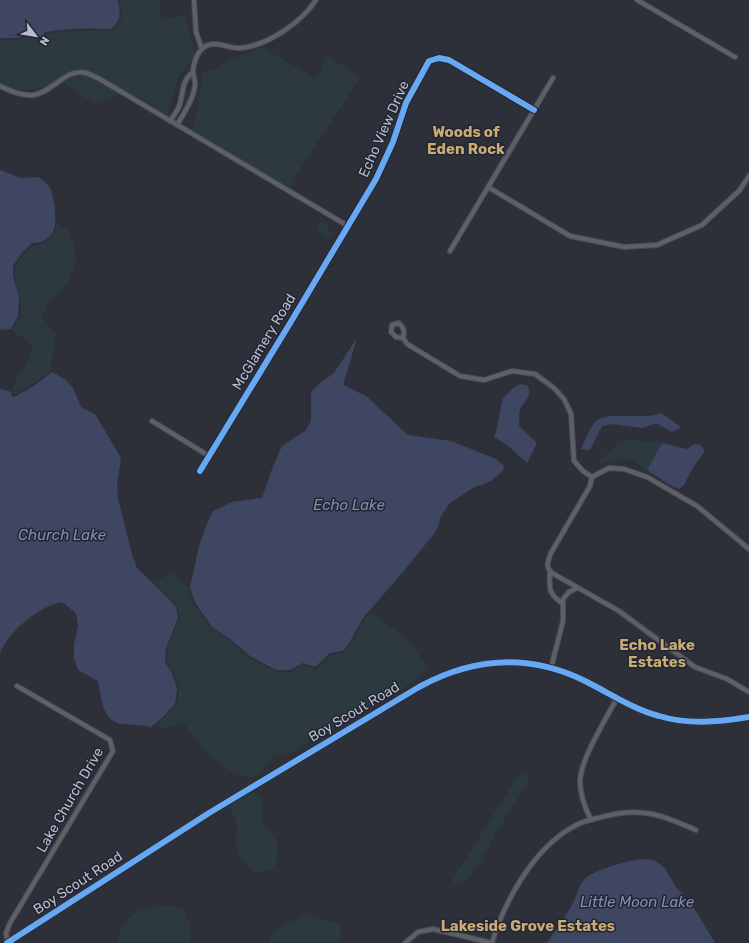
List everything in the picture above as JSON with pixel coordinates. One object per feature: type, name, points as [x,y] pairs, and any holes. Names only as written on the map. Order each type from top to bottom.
[{"type":"street","points":[[194,0],[196,32],[202,49]]},
{"type":"street","points":[[177,125],[184,114],[196,85],[193,72],[198,54],[202,49],[211,44],[220,44],[240,48],[272,38],[285,31],[300,19],[316,0]]},
{"type":"street","points":[[637,0],[736,57]]},
{"type":"street","name":"Echo View Drive","points":[[348,226],[376,179],[394,142],[406,103],[429,61],[439,58],[449,60],[534,110]]},
{"type":"street","points":[[170,121],[179,106],[184,83],[188,75],[193,72]]},
{"type":"street","points":[[0,86],[21,95],[33,95],[44,92],[67,76],[75,73],[86,73],[98,78],[348,226]]},
{"type":"street","points":[[450,251],[552,78]]},
{"type":"street","points":[[488,187],[570,236],[624,247],[657,245],[702,225],[739,191],[749,176]]},
{"type":"street","name":"McGlamery Road","points":[[200,471],[348,226]]},
{"type":"street","points":[[403,338],[407,344],[460,376],[484,380],[512,372],[535,374],[554,388],[564,399],[571,414],[574,461],[592,477]]},
{"type":"street","points":[[152,421],[209,456]]},
{"type":"street","points":[[562,603],[553,596],[549,584],[550,571],[547,565],[551,554],[590,486],[592,477],[609,468],[624,469],[646,477],[697,506],[749,549]]},
{"type":"street","points":[[550,571],[619,611],[695,667],[727,679],[749,692]]},
{"type":"street","points":[[551,668],[563,621],[562,603],[566,594],[577,588]]},
{"type":"street","name":"Boy Scout Road","points":[[8,943],[209,813],[431,681],[461,668],[493,662],[523,663],[551,668],[573,675],[650,714],[681,721],[712,722],[749,717]]},
{"type":"street","name":"Lake Church Drive","points":[[8,943],[6,933],[10,923],[113,751],[110,740],[17,686]]},
{"type":"street","points":[[591,820],[583,800],[580,780],[589,751],[617,698]]},
{"type":"street","points":[[404,943],[418,932],[433,929],[492,943],[503,912],[524,874],[553,841],[572,828],[591,820],[616,813],[644,813],[669,818],[696,830]]},
{"type":"shaded area","points":[[120,0],[162,0],[160,5],[161,20],[176,18],[179,16],[185,17],[187,20],[195,50],[193,59],[179,75],[167,115],[193,130],[201,87],[202,71],[215,69],[231,59],[251,51],[263,48],[315,78],[321,72],[324,58],[327,56],[361,76],[293,180],[290,189],[99,76],[83,71],[73,72],[45,87],[32,90],[12,88],[0,83],[0,40],[18,40],[32,35],[42,40],[47,34],[54,33],[100,30],[112,31],[119,24],[122,17]]},
{"type":"shaded area","points":[[76,75],[85,75],[121,94],[95,103],[82,96],[65,83],[61,83]]},
{"type":"shaded area","points":[[321,222],[330,230],[331,234],[329,238],[321,234],[318,228]]},
{"type":"shaded area","points":[[56,223],[67,230],[71,238],[75,249],[76,264],[68,281],[60,292],[48,302],[42,317],[56,334],[50,371],[33,384],[14,394],[14,386],[28,360],[32,345],[12,330],[19,320],[21,310],[15,272],[16,267],[21,258],[33,245],[42,243],[52,236],[56,228]]},
{"type":"shaded area","points":[[626,440],[662,443],[647,470],[632,460],[620,459],[596,464],[619,442]]},
{"type":"shaded area","points":[[169,574],[177,577],[188,588],[194,605],[211,628],[229,640],[248,658],[276,672],[290,672],[303,665],[316,669],[331,655],[344,653],[371,612],[408,640],[429,669],[401,690],[355,713],[291,753],[274,753],[259,776],[247,778],[233,772],[214,759],[198,742],[183,722],[162,729],[157,725],[177,705],[179,687],[173,671],[167,661],[168,648],[180,618],[177,605],[155,582]]},
{"type":"shaded area","points":[[520,773],[530,779],[469,878],[461,884],[454,885],[453,879]]},
{"type":"shaded area","points":[[251,791],[262,798],[263,822],[277,842],[277,860],[273,869],[255,873],[244,862],[238,852],[236,842],[237,824],[229,808],[241,796]]},
{"type":"shaded area","points":[[171,906],[184,909],[190,927],[189,943],[116,943],[124,924],[129,917],[143,910]]},
{"type":"shaded area","points":[[306,914],[341,925],[340,943],[269,943],[273,932]]},
{"type":"water","points":[[0,0],[118,0],[119,19],[115,26],[111,29],[86,28],[45,32],[41,38],[32,33],[18,38],[0,38]]},
{"type":"water","points":[[0,170],[20,178],[39,177],[45,182],[53,196],[55,225],[53,232],[48,238],[32,243],[21,254],[13,266],[13,276],[19,297],[18,316],[11,329],[0,330]]},
{"type":"water","name":"Echo Lake","points":[[357,338],[343,385],[366,396],[408,435],[451,441],[496,459],[504,466],[502,472],[491,481],[473,488],[450,503],[441,516],[438,527],[433,535],[363,618],[343,651],[330,653],[315,667],[303,663],[290,670],[276,670],[250,656],[230,639],[212,627],[196,604],[190,588],[199,546],[213,511],[232,502],[262,498],[282,446],[306,430],[311,421],[311,392],[334,373]]},
{"type":"water","name":"Church Lake","points":[[52,372],[66,380],[73,388],[81,407],[95,414],[121,458],[117,486],[118,499],[137,568],[176,607],[178,618],[166,648],[165,662],[171,671],[177,688],[175,704],[151,727],[115,722],[106,713],[98,681],[78,670],[74,658],[74,645],[78,625],[76,613],[62,602],[53,604],[26,621],[10,636],[0,653],[0,389],[9,391],[12,393],[11,396],[14,397],[34,386]]},
{"type":"water","points":[[521,384],[528,386],[529,394],[520,410],[519,426],[537,443],[527,463],[507,445],[494,437],[503,398],[514,387]]},
{"type":"water","points":[[661,413],[681,427],[672,432],[656,423],[643,428],[611,424],[602,426],[590,450],[581,449],[596,421],[611,416],[646,416]]},
{"type":"water","points":[[662,443],[687,449],[694,444],[701,445],[705,451],[692,469],[684,485],[679,489],[647,470]]},
{"type":"water","name":"Little Moon Lake","points":[[640,859],[654,860],[664,867],[676,887],[694,908],[715,943],[547,943],[571,907],[580,887],[587,877],[605,868]]},
{"type":"cycle path","points":[[200,471],[376,179],[393,142],[406,103],[429,61],[439,58],[449,60],[534,110]]},
{"type":"cycle path","points":[[7,943],[209,813],[419,687],[460,669],[502,662],[544,666],[587,682],[622,701],[649,713],[670,719],[704,722],[749,717]]},
{"type":"district","name":"Woods of Eden Rock","points":[[466,140]]},
{"type":"district","name":"Echo Lake Estates","points":[[657,654]]},
{"type":"district","name":"Lakeside Grove Estates","points":[[528,926]]}]
